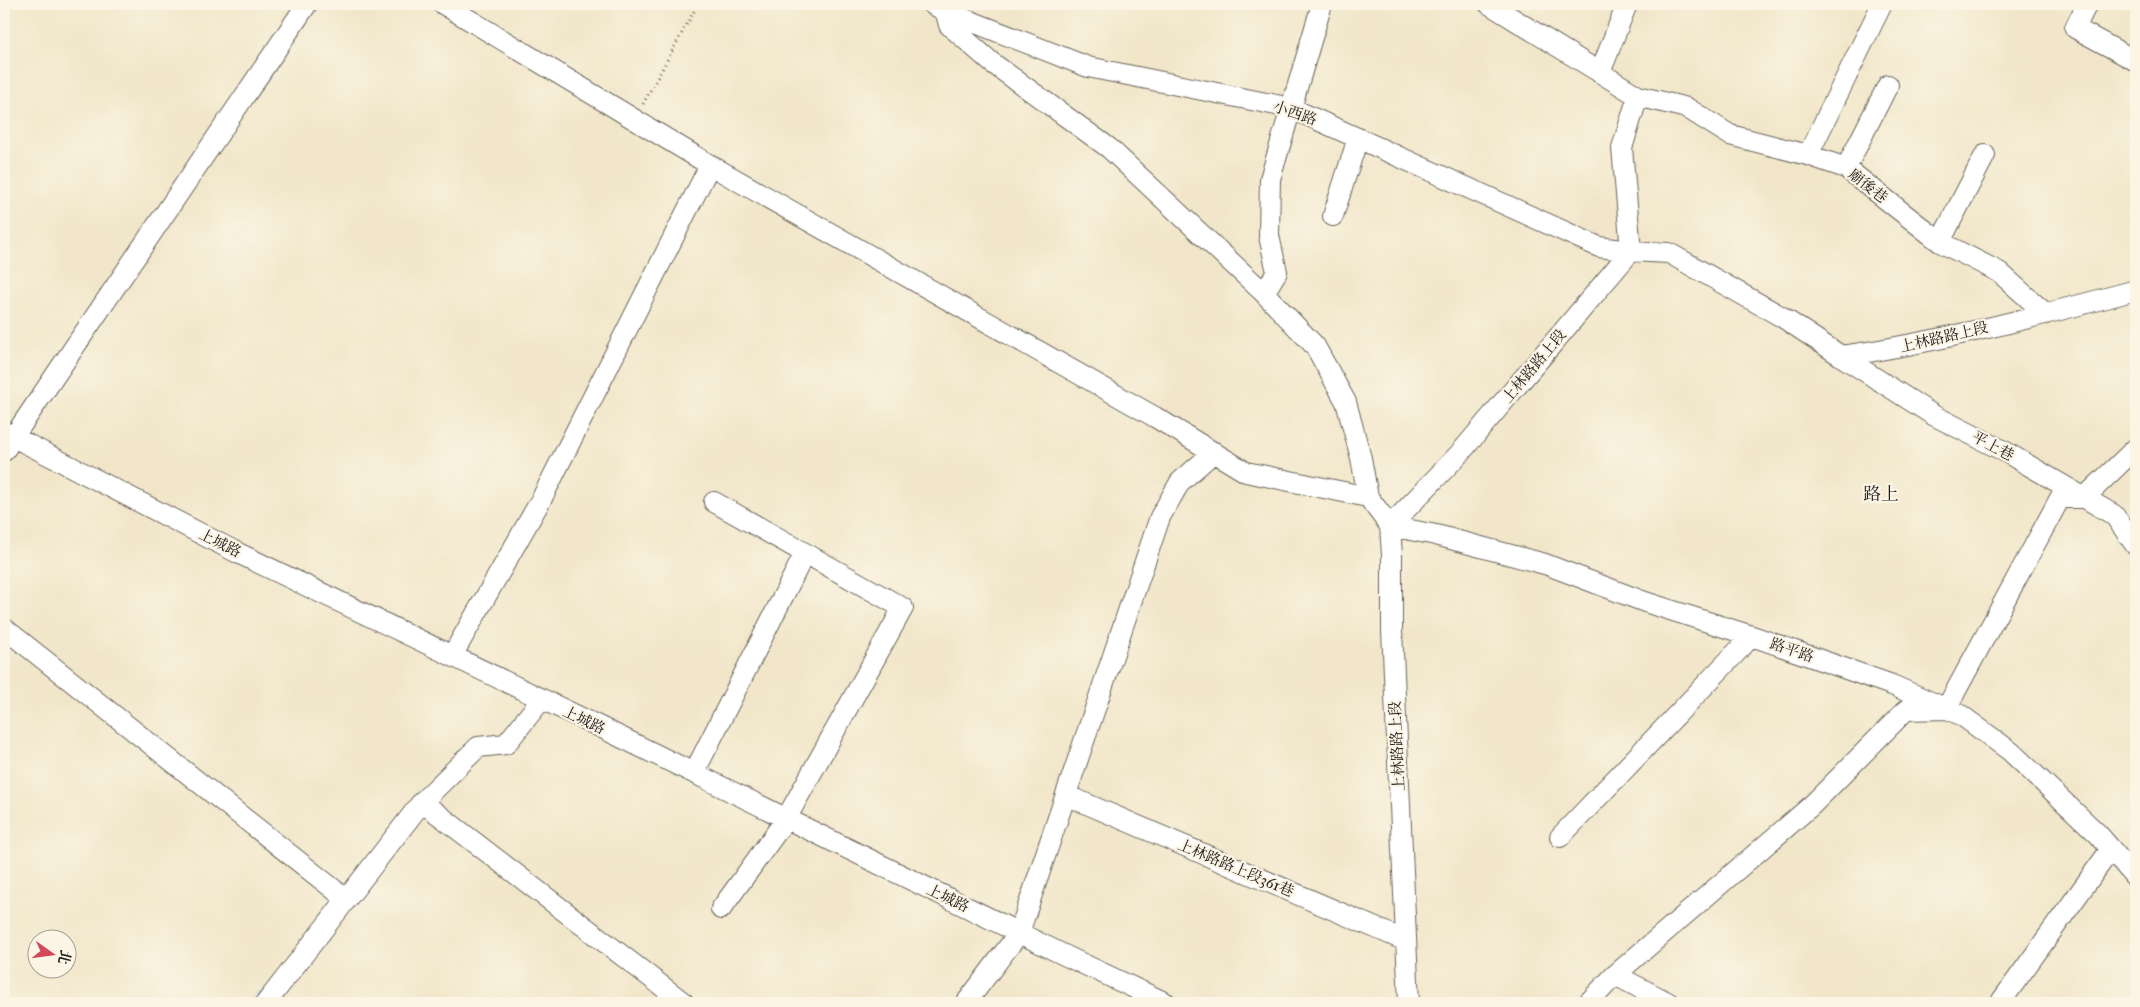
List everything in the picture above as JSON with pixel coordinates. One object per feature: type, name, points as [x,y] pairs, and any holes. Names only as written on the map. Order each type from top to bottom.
[{"type":"street","points":[[7,440],[307,4]]},
{"type":"street","points":[[443,4],[710,165],[1155,417],[1246,472],[1368,497]]},
{"type":"street","points":[[1264,293],[1277,272],[1269,236],[1270,179],[1322,4]]},
{"type":"street","points":[[1600,73],[1627,4]]},
{"type":"street","points":[[1808,155],[1882,4]]},
{"type":"street","points":[[2087,4],[2076,28],[2136,62]]},
{"type":"street","name":"廟後巷","points":[[1493,5],[1638,96],[1687,108],[1730,135],[1808,155],[1846,168],[1940,242],[1999,272],[2046,314]]},
{"type":"street","points":[[940,6],[949,25],[977,49],[1109,148],[1264,293],[1316,346],[1346,402],[1361,458],[1368,497],[1390,526]]},
{"type":"street","name":"小西路","points":[[940,6],[1088,67],[1291,108],[1599,247],[1631,251]]},
{"type":"street","points":[[1846,168],[1888,85]]},
{"type":"street","points":[[1638,96],[1622,148],[1631,251],[1669,253],[1782,317],[1841,356]]},
{"type":"street","points":[[1333,216],[1358,138]]},
{"type":"street","points":[[1940,242],[1986,155]]},
{"type":"street","points":[[452,656],[542,498],[710,165]]},
{"type":"street","name":"上林路路上段","points":[[1408,1003],[1393,650],[1390,526],[1461,452],[1631,251]]},
{"type":"street","name":"上林路路上段","points":[[1841,356],[1893,349],[2046,314],[2136,290]]},
{"type":"street","name":"平上巷","points":[[1841,356],[1933,415],[2004,451],[2114,515],[2136,546]]},
{"type":"street","name":"上城路","points":[[7,440],[694,773],[1018,933],[1166,1003]]},
{"type":"street","points":[[1588,1003],[1615,975],[1811,806],[1906,710],[1946,709],[2060,498],[2084,498],[2136,448]]},
{"type":"street","points":[[966,1003],[1018,933],[1160,517],[1180,482],[1214,452]]},
{"type":"street","points":[[714,502],[903,608],[786,819],[721,909]]},
{"type":"street","name":"路平路","points":[[1390,526],[1436,535],[1545,564],[1645,602],[1752,636],[1892,685],[1960,715],[2010,751],[2098,834],[2136,878]]},
{"type":"street","points":[[694,773],[805,553]]},
{"type":"street","points":[[4,628],[346,899]]},
{"type":"street","points":[[1560,837],[1752,636]]},
{"type":"street","points":[[266,1003],[422,802],[478,747],[506,744],[542,699]]},
{"type":"street","name":"上林路路上段361巷","points":[[1066,795],[1406,941]]},
{"type":"street","points":[[422,802],[684,1003]]},
{"type":"street","points":[[2000,1003],[2111,849]]},
{"type":"street","points":[[1615,975],[1669,1003]]},
{"type":"path","points":[[635,119],[698,4]]},
{"type":"waterway","points":[[323,914],[335,898],[333,897]]},
{"type":"waterway","points":[[254,1003],[261,994]]},
{"type":"district","name":"路上","points":[[1881,494]]}]
